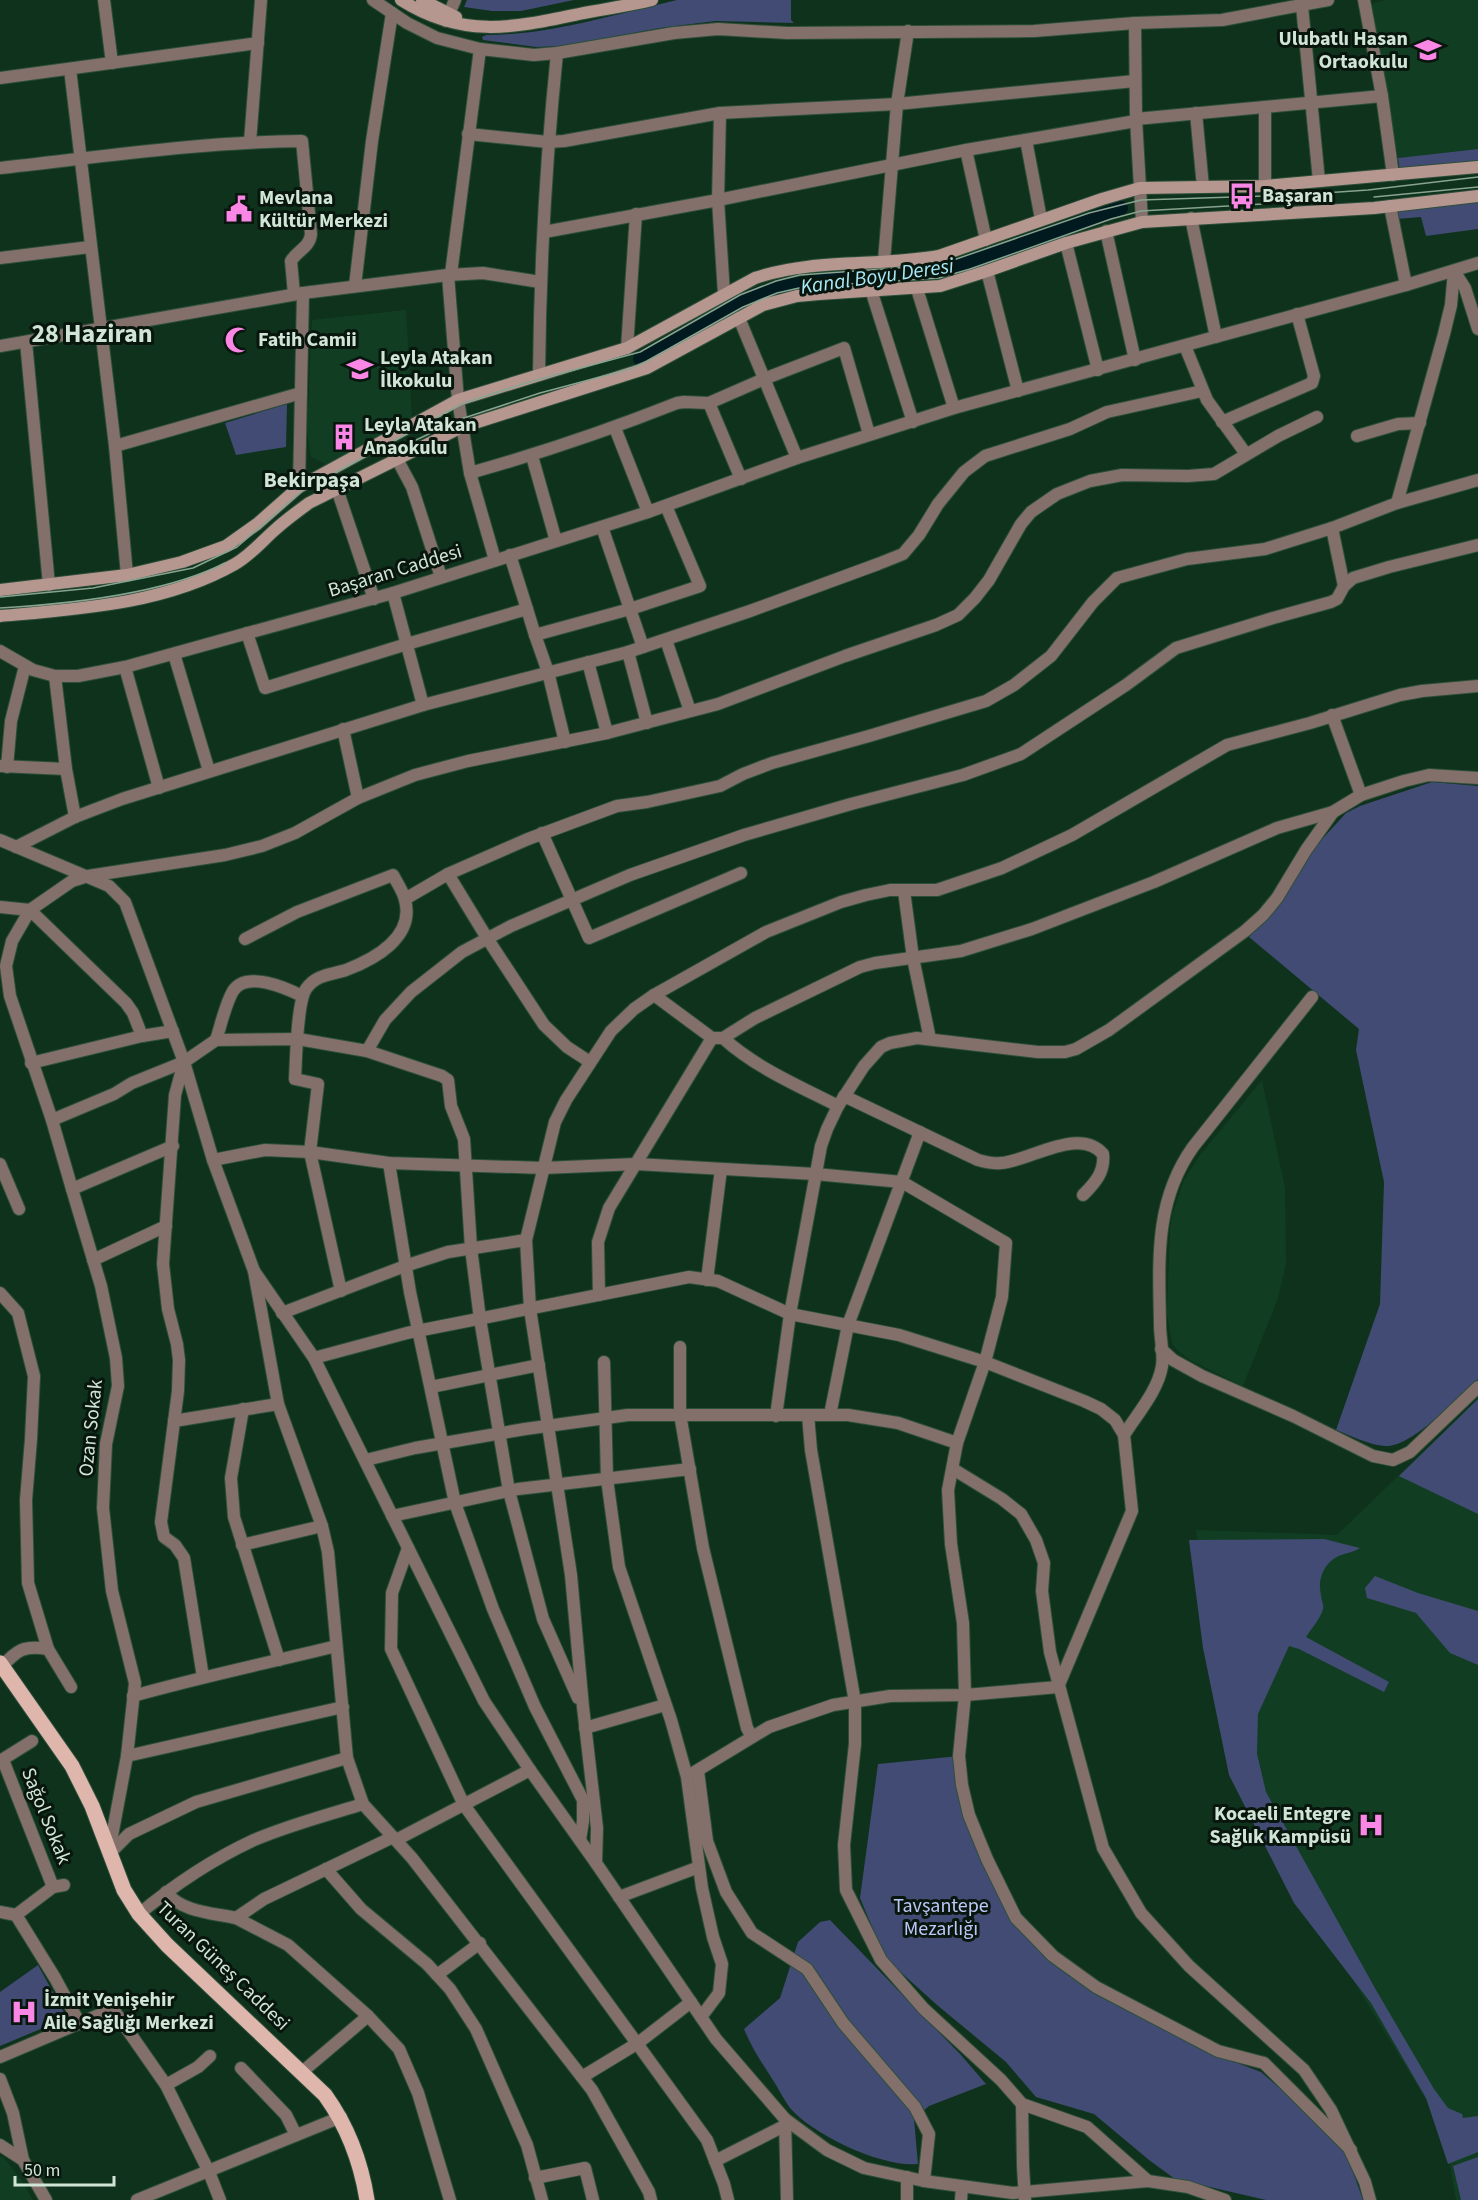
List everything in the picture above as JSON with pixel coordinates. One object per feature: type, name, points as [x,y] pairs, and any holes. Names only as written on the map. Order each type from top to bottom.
[{"type":"main road","points":[[401,0],[425,14],[494,22],[620,0]]},
{"type":"main road","points":[[422,0],[447,18],[472,27],[500,28],[556,20],[652,0]]},
{"type":"main road","points":[[0,590],[127,575],[182,562],[226,546],[299,487],[458,400],[627,348],[724,294],[755,278],[773,272],[822,265],[920,259],[986,240],[1041,219],[1141,205],[1203,188],[1319,182],[1478,167]]},
{"type":"main road","points":[[1141,205],[1191,218],[1390,206],[1478,196]]},
{"type":"main road","points":[[0,616],[110,604],[202,580],[237,563],[292,514],[309,503],[462,427],[647,368],[763,305],[797,296],[940,286],[1106,231],[1141,205]]},
{"type":"main road","name":"Turan Güneş Caddesi","points":[[1,1664],[72,1766],[92,1806],[124,1890],[139,1914],[167,1945],[326,2096],[341,2117],[362,2168],[367,2200]]},
{"type":"street","points":[[104,0],[112,63]]},
{"type":"street","points":[[250,142],[261,0]]},
{"type":"street","points":[[373,0],[414,27],[437,38],[480,49],[520,55],[557,53],[674,33],[718,29],[788,33],[1034,31],[1135,23],[1222,20],[1328,0]]},
{"type":"street","points":[[447,18],[455,0]]},
{"type":"street","points":[[1364,0],[1382,96],[1393,175]]},
{"type":"street","points":[[1302,6],[1319,182]]},
{"type":"street","points":[[355,286],[372,141],[392,13]]},
{"type":"street","points":[[1135,23],[1136,120],[1141,205]]},
{"type":"street","points":[[884,261],[897,104],[908,31]]},
{"type":"street","points":[[0,78],[258,43]]},
{"type":"street","points":[[480,49],[450,274],[458,400],[462,427],[470,473],[495,560]]},
{"type":"street","points":[[539,374],[540,282],[548,142],[557,53]]},
{"type":"street","points":[[70,69],[115,446],[127,575]]},
{"type":"street","points":[[468,134],[548,142],[564,141],[720,113],[897,104],[1135,81]]},
{"type":"street","points":[[544,232],[966,150],[1136,120],[1382,96]]},
{"type":"street","points":[[1265,107],[1265,186]]},
{"type":"street","points":[[720,113],[718,200],[724,294]]},
{"type":"street","points":[[1196,113],[1203,188]]},
{"type":"street","points":[[1026,140],[1041,219]]},
{"type":"street","points":[[0,168],[250,142],[302,141],[311,234],[309,244],[298,251],[291,261],[299,294],[301,393],[299,487]]},
{"type":"street","points":[[966,150],[986,240]]},
{"type":"street","points":[[1390,206],[1406,285]]},
{"type":"street","points":[[627,348],[636,214]]},
{"type":"street","points":[[1191,218],[1216,337]]},
{"type":"street","points":[[1106,231],[1135,360]]},
{"type":"street","points":[[1066,243],[1098,370]]},
{"type":"street","points":[[0,258],[90,247]]},
{"type":"street","name":"Başaran Caddesi","points":[[0,651],[25,666],[55,676],[78,676],[125,667],[374,599],[648,512],[797,458],[954,408],[1135,360],[1478,263]]},
{"type":"street","points":[[1454,271],[1465,288],[1478,329]]},
{"type":"street","points":[[1397,503],[1451,305],[1454,271]]},
{"type":"street","points":[[987,272],[1018,391]]},
{"type":"street","points":[[0,346],[299,294],[450,274],[483,273],[540,282]]},
{"type":"street","points":[[917,289],[954,408]]},
{"type":"street","points":[[871,290],[913,422]]},
{"type":"street","points":[[1222,422],[1312,383],[1314,376],[1297,314]]},
{"type":"street","points":[[739,318],[797,458]]},
{"type":"street","points":[[26,342],[49,585]]},
{"type":"street","points":[[1185,346],[1202,391],[1246,454]]},
{"type":"street","points":[[470,473],[532,456],[615,428],[677,403],[709,403],[844,348],[869,434]]},
{"type":"street","points":[[16,847],[75,817],[209,771],[423,705],[628,652],[903,554],[964,472],[985,456],[1070,429],[1107,412],[1202,391]]},
{"type":"street","points":[[115,446],[301,393]]},
{"type":"street","points":[[709,403],[741,479]]},
{"type":"street","points":[[30,910],[72,881],[88,876],[225,855],[262,846],[296,832],[358,798],[441,767],[607,733],[690,711],[735,698],[845,656],[936,625],[958,615],[975,598],[1021,524],[1031,512],[1057,494],[1076,485],[1122,475],[1209,475],[1317,417]]},
{"type":"street","points":[[1357,436],[1390,425],[1420,423]]},
{"type":"street","points":[[615,428],[648,512]]},
{"type":"street","points":[[532,456],[556,541]]},
{"type":"street","points":[[397,459],[412,487],[441,577]]},
{"type":"street","points":[[405,899],[448,874],[543,833],[617,806],[648,802],[720,786],[772,763],[986,701],[1014,685],[1051,656],[1098,596],[1117,578],[1187,559],[1265,549],[1332,528],[1397,503],[1478,480]]},
{"type":"street","points":[[338,489],[374,599]]},
{"type":"street","points":[[535,635],[630,609],[700,586],[666,506]]},
{"type":"street","points":[[602,527],[643,647]]},
{"type":"street","points":[[1332,528],[1344,586]]},
{"type":"street","points":[[367,1051],[385,1020],[411,992],[442,966],[487,938],[571,899],[630,875],[744,835],[963,775],[1021,754],[1126,686],[1176,648],[1331,602],[1337,599],[1344,586],[1353,578],[1478,545]]},
{"type":"street","points":[[510,555],[548,672],[565,742]]},
{"type":"street","points":[[393,593],[423,705]]},
{"type":"street","points":[[247,633],[265,688],[527,609]]},
{"type":"street","points":[[666,640],[690,711]]},
{"type":"street","points":[[628,652],[647,723]]},
{"type":"street","points":[[174,654],[209,771]]},
{"type":"street","points":[[588,662],[607,733]]},
{"type":"street","points":[[25,666],[10,721],[3,766],[66,769]]},
{"type":"street","points":[[125,667],[159,788]]},
{"type":"street","points":[[55,676],[66,769],[75,817]]},
{"type":"street","points":[[596,1863],[597,1828],[571,1575],[530,1309],[526,1239],[559,1112],[611,1031],[654,995],[766,932],[842,902],[880,892],[937,890],[1002,868],[1071,835],[1227,745],[1411,693],[1478,686]]},
{"type":"street","points":[[1332,715],[1361,795]]},
{"type":"street","points":[[343,729],[358,798]]},
{"type":"street","points":[[599,1295],[598,1242],[609,1208],[664,1114],[717,1038],[843,975],[875,963],[961,951],[1032,929],[1155,882],[1277,828],[1333,813],[1361,795],[1429,775],[1478,778]]},
{"type":"street","points":[[776,1416],[790,1314],[815,1174],[827,1130],[864,1066],[881,1047],[906,1039],[930,1039],[1065,1052],[1087,1044],[1236,938],[1263,915],[1277,898],[1306,850],[1333,813]]},
{"type":"street","points":[[543,833],[589,938],[741,873]]},
{"type":"street","points":[[0,840],[109,885],[125,902],[184,1062],[213,1160],[254,1271],[278,1404],[322,1526],[328,1552],[347,1758],[363,1804],[395,1838],[480,1943],[592,2090],[649,2192],[651,2200]]},
{"type":"street","points":[[448,874],[544,1025],[567,1047],[590,1062]]},
{"type":"street","points":[[245,939],[297,912],[393,875],[405,899],[406,914],[403,930],[390,945],[349,969],[323,975],[310,984],[302,996],[295,1079],[318,1084],[310,1152],[341,1291]]},
{"type":"street","points":[[904,891],[913,958],[930,1039]]},
{"type":"street","points":[[0,907],[30,910],[126,1003],[133,1013],[142,1036]]},
{"type":"street","name":"Ozan Sokak","points":[[30,910],[12,941],[6,966],[7,985],[52,1120],[101,1287],[116,1358],[118,1386],[106,1444],[103,1508],[112,1591],[135,1683],[127,1756],[109,1854]]},
{"type":"street","points":[[216,1040],[233,991],[239,984],[265,982],[302,996]]},
{"type":"street","points":[[654,995],[767,1069],[920,1132],[978,1160],[991,1164],[1003,1163],[1060,1145],[1082,1143],[1096,1146],[1103,1154],[1102,1171],[1083,1195]]},
{"type":"street","points":[[1124,1435],[1153,1389],[1162,1365],[1160,1246],[1165,1208],[1177,1172],[1193,1147],[1312,997]]},
{"type":"street","points":[[32,1063],[142,1036],[173,1031]]},
{"type":"street","points":[[52,1120],[184,1062],[216,1040],[298,1039],[367,1051],[448,1080],[451,1106],[464,1139],[471,1248],[480,1319],[509,1491],[543,1619],[583,1707]]},
{"type":"street","points":[[184,1062],[175,1095],[163,1278],[179,1360],[162,1532],[184,1558],[203,1677]]},
{"type":"street","points":[[830,1415],[848,1325],[920,1132]]},
{"type":"street","points":[[72,1189],[173,1146]]},
{"type":"street","points":[[213,1160],[266,1150],[310,1152],[389,1162],[543,1168],[636,1164],[815,1174],[902,1182],[1006,1243],[1002,1297],[985,1362],[957,1443],[948,1490],[951,1544],[963,1623],[965,1695],[959,1756],[962,1785],[969,1815],[987,1859],[1016,1918],[1053,1956],[1096,1987],[1218,2051],[1264,2063],[1351,2150]]},
{"type":"street","points":[[389,1162],[405,1266],[455,1503],[493,1609],[535,1707],[583,1800],[580,1840]]},
{"type":"street","points":[[0,1164],[19,1209]]},
{"type":"street","points":[[707,1280],[721,1169]]},
{"type":"street","points":[[93,1260],[166,1226]]},
{"type":"street","points":[[282,1313],[448,1252],[526,1239]]},
{"type":"street","points":[[254,1271],[315,1358],[484,1701],[716,2039],[785,2122],[827,2150],[864,2168],[924,2181],[1025,2197],[1148,2181],[1188,2187],[1225,2200]]},
{"type":"street","points":[[315,1358],[419,1330],[688,1277],[718,1281],[790,1314],[920,1341],[985,1362],[1101,1409],[1115,1420],[1124,1435],[1132,1511],[1059,1687]]},
{"type":"street","points":[[0,1293],[18,1313],[34,1376],[26,1500],[28,1583],[48,1649],[71,1687]]},
{"type":"street","points":[[680,1347],[680,1414],[704,1548],[747,1728],[752,1737]]},
{"type":"street","points":[[1161,1348],[1173,1360],[1202,1376],[1293,1416],[1373,1456],[1393,1460],[1410,1452],[1478,1388]]},
{"type":"street","points":[[604,1362],[607,1479],[619,1567],[687,1778],[699,1867],[713,1937],[722,1964],[719,1993],[701,2017]]},
{"type":"street","points":[[431,1388],[539,1365]]},
{"type":"street","points":[[174,1421],[278,1404]]},
{"type":"street","points":[[243,1409],[231,1478],[234,1517],[279,1660]]},
{"type":"street","points":[[366,1460],[500,1433],[628,1415],[848,1415],[898,1423],[957,1443]]},
{"type":"street","points":[[808,1415],[811,1450],[855,1702],[855,1744],[844,1845],[846,1890],[881,1960],[924,2009],[1002,2080],[1022,2104],[1087,2127],[1148,2181]]},
{"type":"street","points":[[392,1516],[509,1491],[690,1469]]},
{"type":"street","points":[[953,1469],[1002,1499],[1021,1514],[1036,1540],[1044,1563],[1042,1591],[1046,1631],[1103,1848],[1140,1913],[1188,1966],[1304,2070],[1331,2110],[1351,2150],[1370,2200]]},
{"type":"street","points":[[242,1545],[322,1526]]},
{"type":"street","points":[[408,1548],[392,1593],[391,1649],[464,1805],[707,2140],[728,2200]]},
{"type":"street","points":[[133,1696],[336,1646]]},
{"type":"street","points":[[1,1664],[19,1649],[36,1647],[48,1649]]},
{"type":"street","points":[[687,1778],[769,1727],[833,1705],[890,1696],[965,1695],[1059,1687]]},
{"type":"street","points":[[585,1728],[665,1705]]},
{"type":"street","points":[[127,1756],[343,1707]]},
{"type":"street","points":[[1,1760],[32,1741]]},
{"type":"street","points":[[109,1854],[129,1834],[196,1802],[347,1758]]},
{"type":"street","name":"Sağol Sokak","points":[[1,1760],[58,1886],[16,1915]]},
{"type":"street","points":[[236,1918],[264,1899],[464,1805],[530,1770]]},
{"type":"street","points":[[698,1771],[707,1841],[726,1892],[752,1933],[807,1970],[843,2023],[915,2106],[929,2134],[924,2181]]},
{"type":"street","points":[[139,1914],[166,1892],[217,1859],[256,1839],[363,1804]]},
{"type":"street","points":[[619,1897],[699,1867]]},
{"type":"street","points":[[326,1869],[361,1909],[391,1932],[450,1989],[476,2030],[527,2145],[542,2200]]},
{"type":"street","points":[[166,1892],[172,1900],[186,1907],[236,1918],[288,1946],[368,2016],[399,2049],[418,2093],[450,2200]]},
{"type":"street","points":[[0,1912],[16,1915],[79,2022]]},
{"type":"street","points":[[437,1975],[480,1943]]},
{"type":"street","points":[[582,2077],[638,2043],[691,2002]]},
{"type":"street","points":[[0,2057],[112,2009],[166,2085],[209,2172],[220,2200]]},
{"type":"street","points":[[302,2072],[368,2016]]},
{"type":"street","points":[[166,2085],[198,2067],[210,2056]]},
{"type":"street","points":[[241,2068],[286,2115],[296,2135]]},
{"type":"street","points":[[0,2079],[13,2113],[22,2160],[46,2200]]},
{"type":"street","points":[[1022,2104],[1025,2197]]},
{"type":"street","points":[[136,2200],[341,2117]]},
{"type":"street","points":[[715,2161],[785,2122]]},
{"type":"street","points":[[785,2122],[787,2200]]},
{"type":"street","points":[[0,2145],[22,2160]]},
{"type":"street","points":[[536,2178],[585,2168],[593,2200]]},
{"type":"street","points":[[906,2200],[907,2177]]},
{"type":"street","points":[[962,2187],[962,2200]]},
{"type":"shaded area","name":"Ulubatlı Hasan Ortaokulu","points":[[1386,0],[1478,0],[1478,149],[1398,158],[1371,4]]},
{"type":"shaded area","name":"Leyla Atakan İlkokulu","points":[[406,310],[412,421],[375,444],[326,464],[311,457],[307,433],[312,320]]},
{"type":"shaded area","points":[[1262,1080],[1285,1188],[1286,1264],[1277,1301],[1243,1386],[1190,1360],[1172,1343],[1167,1314],[1170,1230],[1172,1215],[1184,1180],[1200,1155]]},
{"type":"shaded area","name":"Kocaeli Entegre Sağlık Kampüsü","points":[[1478,1399],[1478,2200],[1456,2200],[1444,2129],[1304,1900],[1226,1750],[1196,1530],[1337,1535]]},
{"type":"shaded area","points":[[0,2156],[22,2181],[33,2200],[0,2200]]},
{"type":"green space","points":[[467,0],[574,0],[521,11],[492,11],[464,7]]},
{"type":"green space","points":[[677,0],[791,0],[791,20],[794,23],[715,21],[660,28],[562,46],[536,47],[483,40],[482,37],[559,28]]},
{"type":"green space","points":[[1478,149],[1478,163],[1400,171],[1398,158]]},
{"type":"green space","points":[[1478,200],[1478,229],[1426,236],[1421,217],[1397,219],[1395,208]]},
{"type":"green space","points":[[287,404],[286,447],[236,455],[225,423]]},
{"type":"green space","points":[[1432,782],[1478,786],[1478,1379],[1421,1430],[1408,1439],[1385,1446],[1336,1430],[1380,1304],[1384,1182],[1356,1050],[1359,1029],[1249,937],[1270,915],[1314,848],[1346,813],[1360,806]]},
{"type":"green space","points":[[1478,1399],[1478,1514],[1399,1476]]},
{"type":"green space","points":[[1324,1539],[1360,1548],[1334,1558],[1325,1568],[1320,1586],[1323,1609],[1306,1637],[1389,1682],[1384,1692],[1289,1646],[1258,1714],[1257,1754],[1266,1792],[1434,2089],[1448,2108],[1462,2114],[1463,2118],[1478,2116],[1478,2152],[1448,2164],[1426,2098],[1371,2003],[1294,1903],[1229,1775],[1203,1648],[1189,1540]]},
{"type":"green space","points":[[1375,1576],[1418,1593],[1478,1611],[1478,1665],[1450,1653],[1416,1613],[1367,1598],[1365,1588]]},
{"type":"green space","name":"Tavşantepe Mezarlığı","points":[[959,1756],[970,1834],[1004,1894],[1051,1958],[1222,2057],[1261,2072],[1346,2152],[1363,2200],[1266,2200],[1175,2179],[1094,2114],[1036,2097],[1006,2062],[885,1958],[860,1898],[878,1764]]},
{"type":"green space","points":[[830,1920],[961,2055],[986,2084],[929,2106],[914,2119],[918,2164],[886,2161],[868,2155],[831,2139],[815,2129],[790,2108],[754,2050],[744,2029],[780,1998],[798,1942],[820,1922]]},
{"type":"green space","points":[[38,1965],[67,2018],[0,2046],[0,1992]]},
{"type":"green space","points":[[1478,2157],[1478,2200],[1461,2200],[1453,2166]]},
{"type":"waterway","name":"Kanal Boyu Deresi","points":[[640,359],[756,295],[788,286],[825,280],[943,271],[1121,208]]},
{"type":"tram line","points":[[0,597],[93,588],[193,568],[237,547],[303,490],[464,403],[529,382],[640,352],[740,295],[776,281],[800,275],[939,265],[1089,213],[1141,200],[1295,195],[1368,190],[1478,177]]},
{"type":"tram line","points":[[1374,197],[1478,187]]},
{"type":"tram line","points":[[388,453],[461,419],[540,393],[630,369],[743,307],[777,293],[799,288],[939,278],[1111,219],[1141,211],[1263,204]]},
{"type":"tram line","points":[[0,608],[116,596],[174,583],[225,563]]},
{"type":"place","name":"Ulubatlı Hasan Ortaokulu","points":[[1428,50]]},
{"type":"place","name":"Başaran","points":[[1242,196]]},
{"type":"place","name":"Mevlana Kültür Merkezi","points":[[239,209]]},
{"type":"place","name":"Fatih Camii","points":[[238,340]]},
{"type":"place","name":"Leyla Atakan İlkokulu","points":[[360,369]]},
{"type":"place","name":"Leyla Atakan Anaokulu","points":[[344,437]]},
{"type":"place","name":"Kocaeli Entegre Sağlık Kampüsü","points":[[1371,1825]]},
{"type":"place","name":"İzmit Yenişehir Aile Sağlığı Merkezi","points":[[24,2012]]},
{"type":"district","name":"28 Haziran","points":[[92,333]]},
{"type":"district","name":"Bekirpaşa","points":[[312,480]]}]
